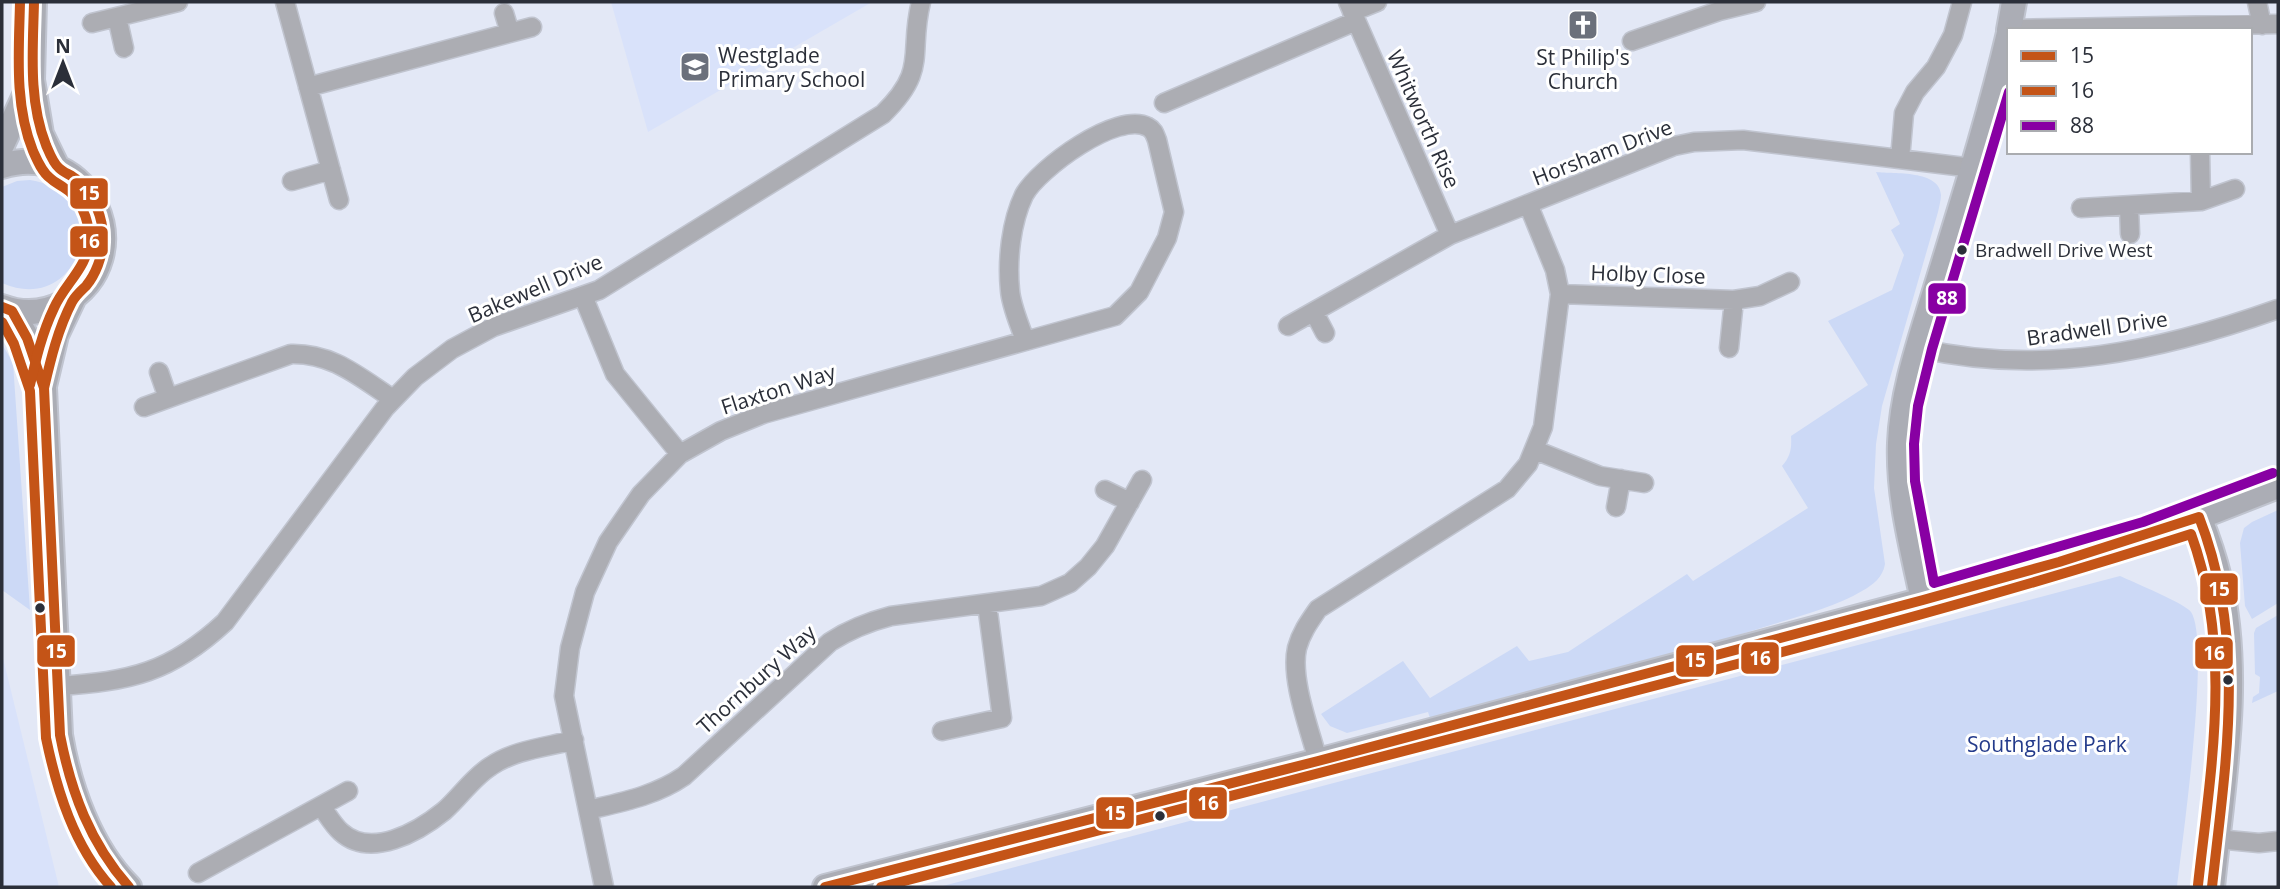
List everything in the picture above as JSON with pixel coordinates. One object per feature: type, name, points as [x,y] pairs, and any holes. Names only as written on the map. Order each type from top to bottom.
[{"type":"street","points":[[34,2],[32,80],[41,134],[57,167]]},
{"type":"street","points":[[92,23],[178,2]]},
{"type":"street","points":[[285,2],[339,200]]},
{"type":"street","name":"Bakewell Drive","points":[[58,686],[99,684],[127,679],[153,671],[201,644],[225,622],[393,399],[415,377],[452,349],[482,332],[598,290],[883,114],[899,98],[911,80],[916,59],[921,2]]},
{"type":"street","points":[[1178,104],[1352,11],[1377,2]]},
{"type":"street","points":[[1632,41],[1707,15],[1756,2]]},
{"type":"street","points":[[1900,159],[1904,113],[1915,92],[1936,67],[1953,34],[1962,2]]},
{"type":"street","points":[[2010,28],[2014,2]]},
{"type":"street","points":[[2215,28],[2270,25],[2257,2]]},
{"type":"street","name":"Whitworth Rise","points":[[1352,11],[1450,235]]},
{"type":"street","points":[[504,13],[510,33]]},
{"type":"street","points":[[117,17],[124,48]]},
{"type":"street","points":[[308,87],[532,27]]},
{"type":"street","points":[[1923,600],[1906,519],[1900,465],[1903,410],[1919,348],[1992,107],[2007,40]]},
{"type":"street","points":[[2,145],[32,80]]},
{"type":"street","points":[[1137,123],[1148,127],[1157,140],[1174,212],[1167,238],[1139,292],[1115,316],[1025,341],[1009,292],[1013,227],[1025,194],[1060,157],[1094,136],[1137,123]]},
{"type":"street","name":"Horsham Drive","points":[[1288,326],[1450,235],[1674,146],[1693,142],[1743,140],[1973,168]]},
{"type":"street","points":[[2200,154],[2201,201]]},
{"type":"street","points":[[2,166],[14,162],[36,162],[57,167],[72,176],[85,187],[95,202],[103,236],[99,262],[86,285],[74,297],[55,308],[34,312],[7,309]]},
{"type":"street","points":[[292,181],[331,170]]},
{"type":"street","points":[[2081,208],[2201,201],[2235,189]]},
{"type":"street","points":[[1318,761],[1297,675],[1297,650],[1304,628],[1318,609],[1507,489],[1519,476],[1535,450],[1543,427],[1560,294],[1555,270],[1528,204]]},
{"type":"street","points":[[2129,206],[2130,234]]},
{"type":"street","name":"Holby Close","points":[[1560,294],[1734,300],[1760,296],[1790,282]]},
{"type":"street","points":[[583,296],[615,374],[680,454]]},
{"type":"street","points":[[74,297],[56,335],[44,388],[60,735],[65,761],[81,810],[98,846],[129,887]]},
{"type":"street","name":"Holby Close","points":[[1729,348],[1734,300]]},
{"type":"street","points":[[7,309],[27,338],[44,388]]},
{"type":"street","name":"Bradwell Drive","points":[[1919,348],[1976,359],[2022,362],[2081,358],[2189,337],[2278,309]]},
{"type":"street","points":[[1314,312],[1325,333]]},
{"type":"street","name":"Flaxton Way","points":[[604,887],[564,696],[569,648],[585,592],[608,542],[634,503],[680,454],[721,431],[763,414],[1025,341]]},
{"type":"street","points":[[144,407],[291,354],[311,353],[331,359],[393,399]]},
{"type":"street","points":[[159,372],[168,398]]},
{"type":"street","points":[[1535,450],[1600,476],[1644,483]]},
{"type":"street","points":[[1616,507],[1621,479]]},
{"type":"street","name":"Thornbury Way","points":[[588,810],[646,796],[684,776],[830,642],[848,630],[891,616],[1041,596],[1070,583],[1105,546],[1142,480]]},
{"type":"street","points":[[825,887],[1318,761],[1923,600],[2059,562],[2199,517],[2278,486]]},
{"type":"street","points":[[1105,489],[1130,502]]},
{"type":"street","points":[[2199,517],[2219,579],[2227,636],[2230,689],[2212,887]]},
{"type":"street","points":[[942,731],[1002,718],[987,604]]},
{"type":"street","points":[[321,806],[341,832],[358,842],[378,844],[421,827],[442,812],[490,766],[510,756],[574,740]]},
{"type":"street","points":[[198,873],[348,791]]},
{"type":"street","points":[[2217,839],[2259,843],[2278,841]]},
{"type":"shaded area","name":"Westglade Primary School","points":[[611,2],[872,2],[648,132]]},
{"type":"shaded area","points":[[2,654],[59,887],[2,887]]},
{"type":"green space","points":[[1876,172],[1925,177],[1939,187],[1941,195],[1882,406],[1876,444],[1874,488],[1885,564],[1877,580],[1850,597],[1808,614],[1552,689],[1431,721],[1428,712],[1347,733],[1330,726],[1321,714],[1403,661],[1430,698],[1517,646],[1529,661],[1568,652],[1687,574],[1693,581],[1808,508],[1782,466],[1790,453],[1791,436],[1868,385],[1828,321],[1892,290],[1904,255],[1891,230],[1900,224]]},
{"type":"green space","points":[[30,180],[58,190],[75,207],[81,228],[79,250],[69,270],[52,284],[29,289],[2,283],[2,187],[17,181]]},
{"type":"green space","points":[[2,344],[13,363],[30,610],[2,590]]},
{"type":"green space","points":[[2278,510],[2278,603],[2252,619],[2245,606],[2240,543],[2244,528]]},
{"type":"green space","name":"Southglade Park","points":[[2120,576],[2187,608],[2191,612],[2196,630],[2197,700],[2177,887],[939,887]]},
{"type":"green space","points":[[2278,615],[2278,691],[2252,703],[2253,697],[2259,693],[2260,677],[2255,674],[2254,633],[2256,628]]},
{"type":"transit line","name":"16","points":[[20,2],[20,96],[27,133],[45,173],[69,191],[79,203],[85,216],[89,238],[85,258],[50,317],[30,385]]},
{"type":"transit line","name":"15","points":[[34,2],[33,74],[40,128],[55,163],[77,180],[93,200],[103,233],[98,265],[90,281],[75,297],[67,312],[55,344],[44,388]]},
{"type":"transit line","name":"88","points":[[2007,99],[1932,349],[1918,406],[1914,444],[1915,481],[1934,583],[2143,522],[2273,473]]},
{"type":"transit line","name":"15","points":[[2,307],[12,311],[27,338],[44,388],[60,735],[70,777],[84,816],[103,853],[129,887]]},
{"type":"transit line","name":"16","points":[[2,322],[14,344],[30,391],[46,738],[62,798],[77,836],[111,887]]},
{"type":"transit line","name":"15","points":[[825,887],[1318,761],[1923,600],[2059,562],[2199,517],[2214,563],[2228,655],[2227,747],[2212,887]]},
{"type":"transit line","name":"16","points":[[881,887],[1851,633],[1988,596],[2191,534],[2204,577],[2212,620],[2215,664],[2213,753],[2198,885]]},
{"type":"place","name":"St Philip's Church","points":[[1583,25]]},
{"type":"place","name":"Westglade Primary School","points":[[695,67]]},
{"type":"place","name":"Bradwell Drive West","points":[[1962,250]]}]
